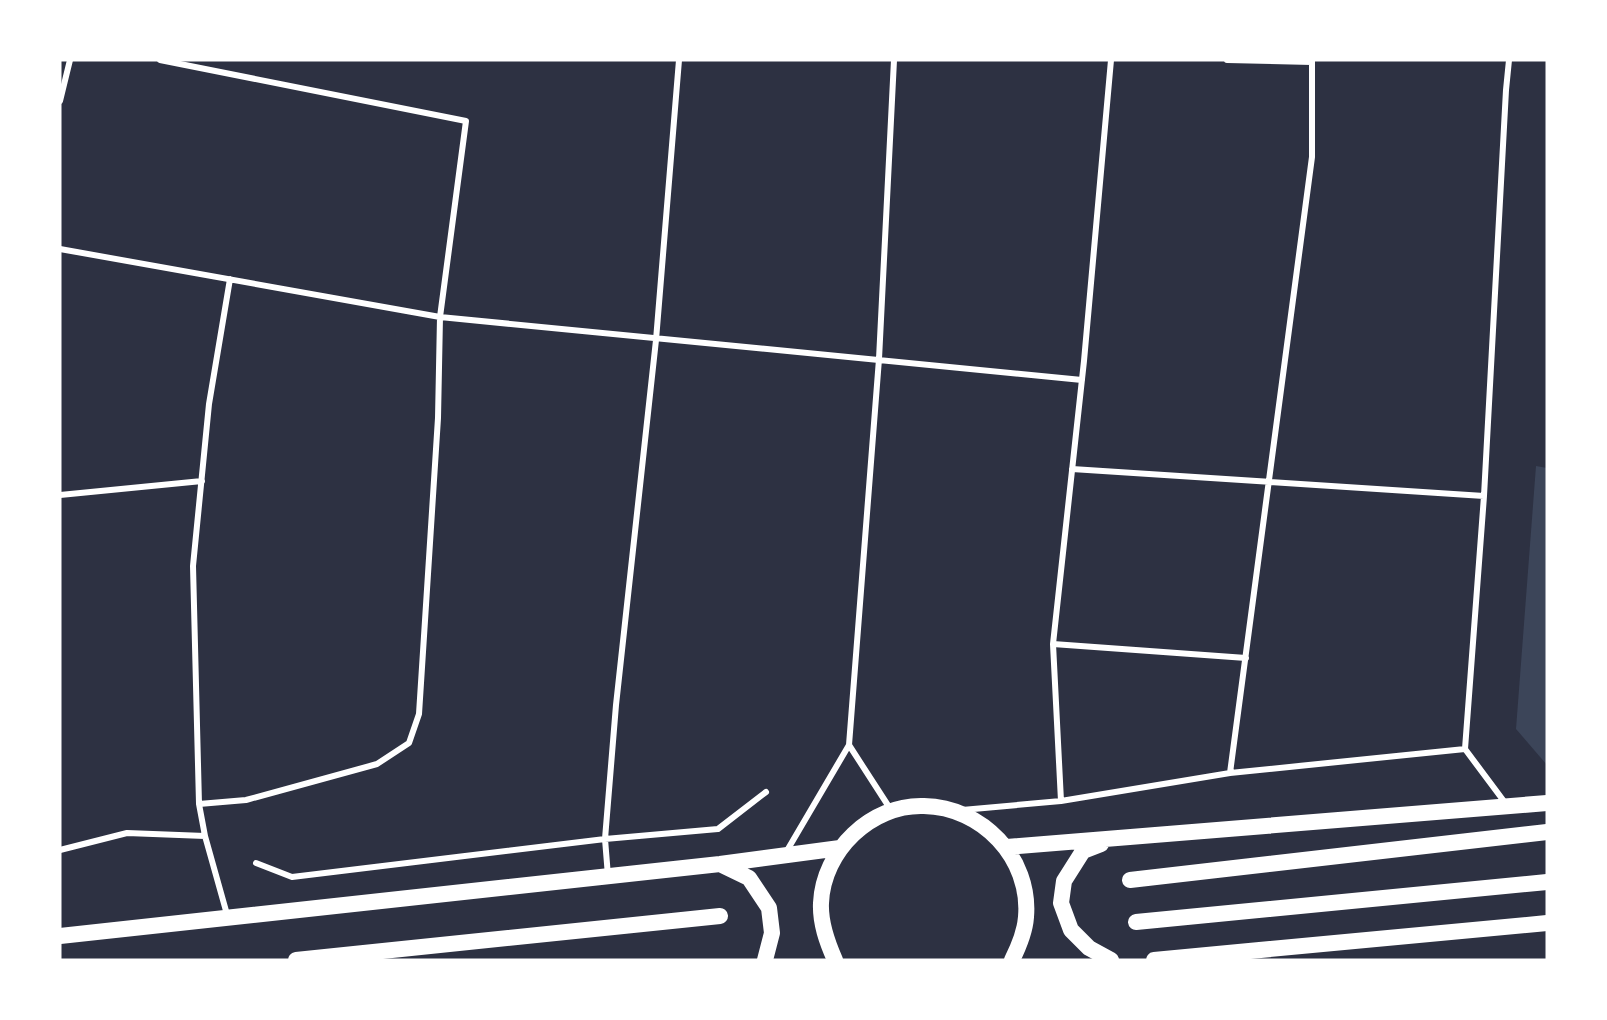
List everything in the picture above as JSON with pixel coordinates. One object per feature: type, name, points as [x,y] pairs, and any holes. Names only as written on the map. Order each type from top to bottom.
[{"type":"highway","points":[[1006,847],[1547,803]]},
{"type":"highway","points":[[835,960],[824,932],[821,903],[826,874],[840,848],[863,825],[891,811],[923,806],[955,810],[984,825],[1006,847],[1019,869],[1025,892],[1026,917],[1021,941],[1012,960]]},
{"type":"highway","points":[[1130,880],[1547,832]]},
{"type":"highway","points":[[1111,960],[1089,948],[1071,930],[1061,903],[1064,881],[1083,851],[1116,839]]},
{"type":"highway","points":[[60,936],[720,864],[840,848]]},
{"type":"highway","points":[[720,864],[749,879],[769,908],[772,933],[765,960]]},
{"type":"highway","points":[[1136,922],[1547,882]]},
{"type":"highway","points":[[296,960],[720,916]]},
{"type":"highway","points":[[1154,960],[1547,923]]},
{"type":"street","points":[[60,101],[70,60]]},
{"type":"street","points":[[160,60],[466,121],[440,317],[438,418],[419,714],[409,743],[377,764],[246,800],[199,804]]},
{"type":"street","points":[[608,876],[605,839],[616,705],[656,340],[679,60]]},
{"type":"street","points":[[784,855],[849,745],[879,359],[894,60]]},
{"type":"street","points":[[1060,801],[1053,644],[1082,380],[1111,60]]},
{"type":"street","points":[[1227,60],[1312,61],[1312,157],[1230,773]]},
{"type":"street","points":[[1508,807],[1465,749],[1484,496],[1509,60]]},
{"type":"street","points":[[60,249],[440,317],[1082,380]]},
{"type":"street","points":[[228,918],[205,836],[199,804],[193,566],[209,404],[230,279]]},
{"type":"street","points":[[1072,469],[1484,496]]},
{"type":"street","points":[[60,495],[202,481]]},
{"type":"street","points":[[1053,644],[1246,658]]},
{"type":"street","points":[[849,745],[891,811]]},
{"type":"street","points":[[955,810],[1060,801],[1230,773],[1465,749]]},
{"type":"street","points":[[256,863],[292,878],[605,839],[718,829],[766,792]]},
{"type":"street","points":[[60,850],[127,833],[205,836]]},
{"type":"shaded area","points":[[1536,466],[1547,468],[1547,765],[1516,729]]}]
